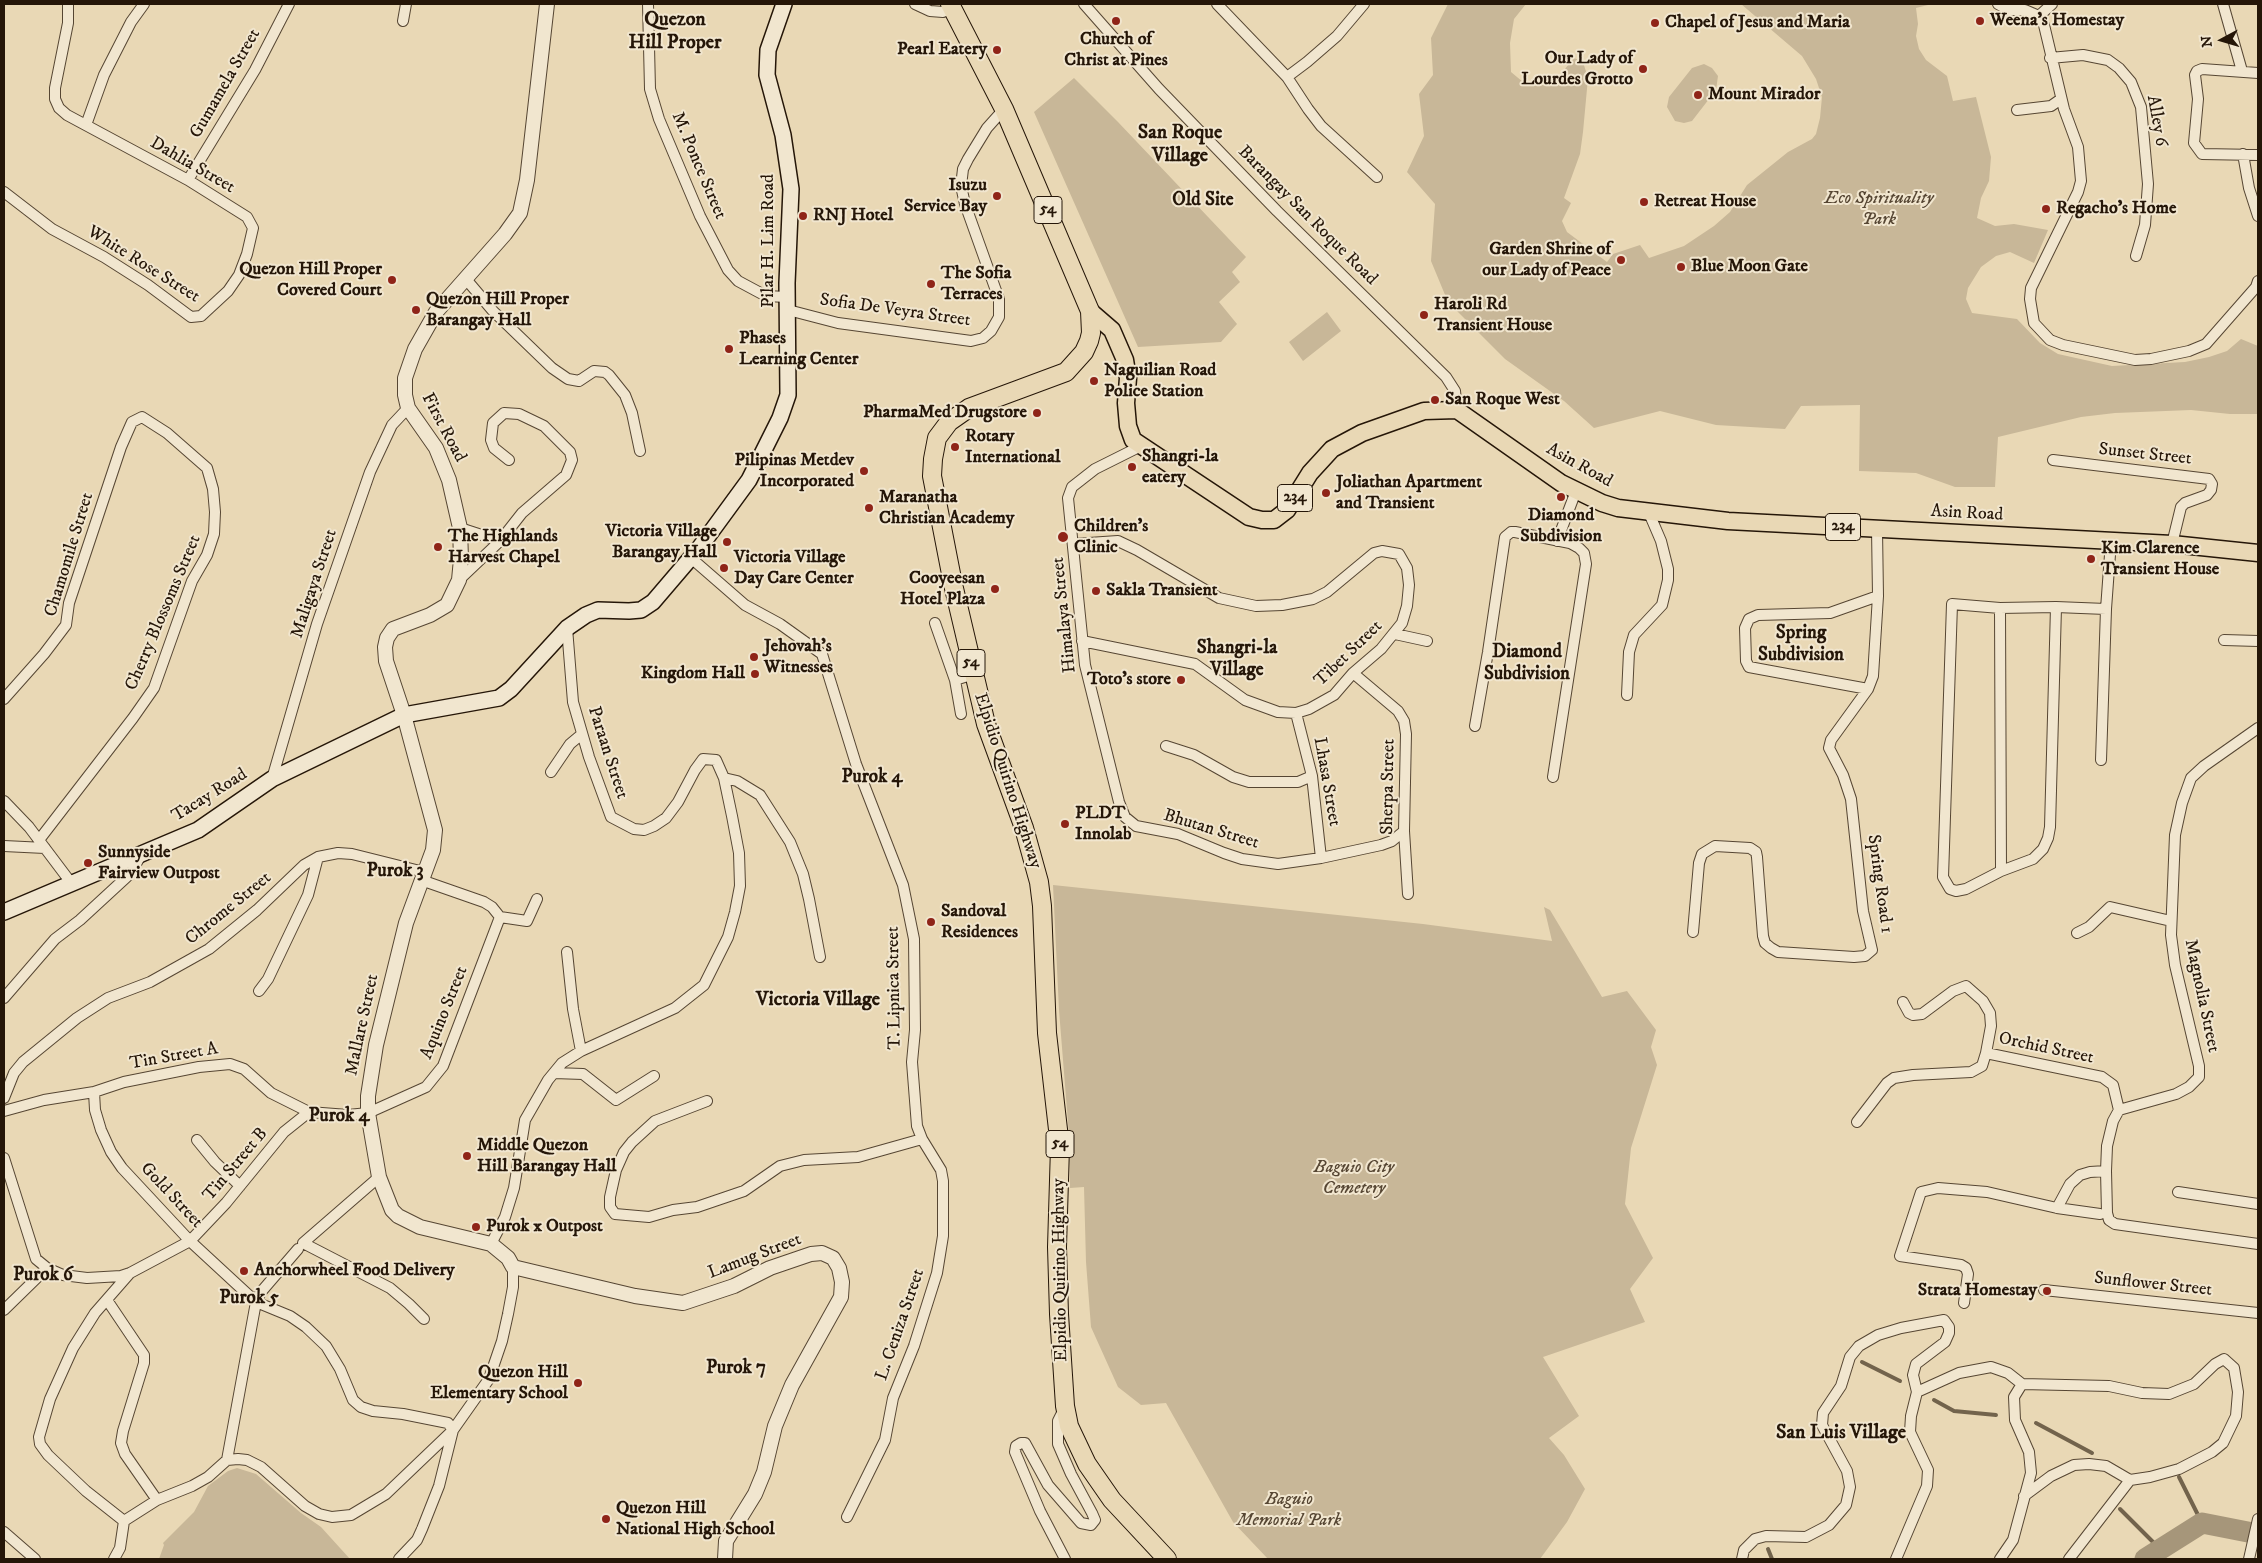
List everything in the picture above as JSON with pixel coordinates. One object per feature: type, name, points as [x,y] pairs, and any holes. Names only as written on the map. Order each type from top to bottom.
[{"type":"highway","name":"Elpidio Quirino Highway","points":[[951,6],[1004,109],[1090,311],[1091,333],[1089,341],[1084,352],[1066,372],[968,408],[949,422],[937,438],[932,459],[932,476],[953,584],[986,724],[1024,828],[1035,862],[1040,890],[1047,1033],[1060,1147],[1057,1247],[1059,1314],[1065,1406],[1069,1426],[1087,1464],[1112,1500],[1167,1559]]},
{"type":"main road","name":"Pilar H. Lim Road","points":[[404,715],[499,698],[511,690],[567,628],[586,614],[598,610],[641,610],[653,602],[691,558],[749,480],[780,418],[788,395],[787,304],[791,189],[782,135],[767,75],[768,50],[784,4]]},
{"type":"main road","name":"234","points":[[1090,311],[1112,330],[1125,360],[1128,378],[1126,403],[1128,426],[1133,440],[1249,517],[1274,520],[1287,510],[1310,473],[1332,449],[1362,433],[1424,411],[1457,410]]},
{"type":"main road","name":"Asin Road","points":[[1457,410],[1539,468],[1576,490],[1602,503],[1649,513],[1728,521],[1877,530],[2172,544],[2258,553]]},
{"type":"main road","name":"Tacay Road","points":[[4,912],[198,830],[272,779],[404,715]]},
{"type":"street","name":"Dahlia Street","points":[[68,4],[68,23],[54,88],[55,99],[59,108],[67,115],[188,180],[247,217],[252,228],[247,254]]},
{"type":"street","points":[[86,125],[104,75],[131,22],[144,4]]},
{"type":"street","name":"Gumamela Street","points":[[188,180],[255,70],[289,4]]},
{"type":"street","points":[[403,21],[406,4]]},
{"type":"street","name":"First Road","points":[[404,715],[386,661],[387,638],[393,629],[430,615],[447,605],[459,580],[460,528],[443,462],[428,435],[408,408],[405,378],[415,349],[436,312],[505,234],[520,213],[527,180],[547,4]]},
{"type":"street","name":"M. Ponce Street","points":[[648,4],[650,89],[659,120],[700,216],[728,270],[738,281],[766,296],[787,304]]},
{"type":"street","points":[[915,4],[930,11],[943,12],[951,6]]},
{"type":"street","name":"Barangay San Roque Road","points":[[1084,4],[1159,89],[1277,211],[1446,377],[1455,391],[1457,410]]},
{"type":"street","points":[[1217,4],[1287,76],[1321,126],[1377,177]]},
{"type":"street","points":[[1287,76],[1307,62],[1337,36],[1364,4]]},
{"type":"street","points":[[1998,4],[2009,10],[2025,10],[2039,16],[2044,25],[2050,58],[2061,99],[2078,147],[2081,181],[2075,202],[2031,288],[2030,299],[2034,323],[2050,340],[2073,347],[2135,360],[2189,350],[2206,344],[2256,287],[2258,281]]},
{"type":"street","points":[[2039,16],[2052,4]]},
{"type":"street","points":[[2223,4],[2242,71]]},
{"type":"street","name":"Alley 6","points":[[2050,58],[2083,55],[2108,60],[2119,68],[2131,82],[2140,107],[2148,184],[2145,225],[2136,256]]},
{"type":"street","points":[[2258,73],[2202,69],[2197,71],[2195,75],[2198,99],[2194,143],[2202,154],[2258,155]]},
{"type":"street","points":[[2017,110],[2051,106],[2061,99]]},
{"type":"street","name":"Sofia De Veyra Street","points":[[787,304],[838,323],[971,341],[983,338],[991,331],[999,317],[999,299],[964,204],[961,186],[963,169],[968,159],[987,128],[1004,109]]},
{"type":"street","points":[[2243,154],[2249,188],[2258,216]]},
{"type":"street","name":"White Rose Street","points":[[4,192],[26,212],[52,229],[104,257],[190,317],[201,316],[228,291],[239,275],[247,254]]},
{"type":"street","points":[[465,278],[493,311],[552,368],[568,379],[579,381],[594,371],[604,372],[609,375],[625,395],[632,413],[640,451]]},
{"type":"street","name":"Maligaya Street","points":[[272,779],[317,624],[370,472],[392,425],[408,408]]},
{"type":"street","points":[[459,580],[500,541],[522,513],[566,475],[571,468],[572,460],[570,452],[544,426],[519,414],[504,413],[493,423],[491,440],[494,448],[509,460]]},
{"type":"street","name":"Cherry Blossoms Street","points":[[42,844],[154,688],[192,581],[207,556],[214,534],[216,512],[213,489],[207,468],[167,433],[142,417],[132,422],[127,432]]},
{"type":"street","name":"Chamomile Street","points":[[4,699],[49,648],[66,625],[69,603],[127,432]]},
{"type":"street","name":"Himalaya Street","points":[[1125,817],[1119,802],[1085,665],[1068,498],[1072,487],[1095,469],[1141,446]]},
{"type":"street","name":"Sunset Street","points":[[2053,460],[2209,479],[2212,484],[2211,490],[2207,495],[2185,503],[2181,507],[2172,544]]},
{"type":"street","points":[[1557,541],[1576,490]]},
{"type":"street","points":[[1627,695],[1629,652],[1634,635],[1662,605],[1668,580],[1668,569],[1661,541],[1649,513]]},
{"type":"street","points":[[460,528],[500,541]]},
{"type":"street","name":"Spring Road 1","points":[[1693,932],[1699,863],[1702,854],[1715,846],[1750,848],[1756,852],[1757,857],[1763,936],[1771,948],[1778,952],[1834,954],[1854,957],[1865,956],[1872,950],[1863,911],[1852,799],[1843,775],[1829,748],[1831,740],[1868,689],[1875,664],[1878,596],[1877,530]]},
{"type":"street","points":[[1475,726],[1505,537],[1511,532],[1515,532],[1570,543],[1579,548],[1586,558],[1553,777]]},
{"type":"street","name":"Tibet Street","points":[[1074,544],[1118,541],[1137,550],[1219,598],[1256,606],[1282,606],[1313,599],[1344,580],[1374,553],[1386,550],[1399,554],[1407,568],[1408,599],[1402,623],[1395,634],[1381,650],[1352,673],[1334,695],[1308,709],[1296,713]]},
{"type":"street","points":[[2101,760],[2106,609],[2111,541]]},
{"type":"street","name":"T. Lipnica Street","points":[[691,558],[745,605],[780,624],[822,654],[827,664],[856,764],[897,868],[911,919],[914,939],[915,980],[915,1030],[912,1062],[917,1126],[922,1139]]},
{"type":"street","points":[[1868,689],[1749,667],[1746,661],[1745,628],[1749,619],[1758,615],[1830,613],[1878,596]]},
{"type":"street","points":[[2056,607],[2050,827],[2048,838],[2043,850],[2033,859],[2001,871],[1966,889],[1956,891],[1950,889],[1943,877],[1952,604],[2000,608],[2056,607],[2106,609]]},
{"type":"street","points":[[2000,608],[2001,871]]},
{"type":"street","points":[[935,623],[955,680],[961,714]]},
{"type":"street","name":"Paraan Street","points":[[491,1244],[505,1217],[514,1188],[525,1120],[554,1073],[562,1063],[581,1051],[675,1008],[704,985],[728,937],[736,912],[740,886],[739,853],[724,778],[716,760],[711,758],[703,759],[678,802],[666,818],[644,830],[634,829],[611,817],[573,702],[567,628]]},
{"type":"street","points":[[1395,634],[1427,641]]},
{"type":"street","points":[[2224,640],[2258,641]]},
{"type":"street","points":[[1082,641],[1194,664],[1245,700],[1278,712],[1296,713]]},
{"type":"street","name":"Sherpa Street","points":[[1352,673],[1398,711],[1404,721],[1406,734],[1404,831],[1408,894]]},
{"type":"street","points":[[955,680],[974,674]]},
{"type":"street","name":"Lhasa Street","points":[[1296,713],[1312,776],[1320,858]]},
{"type":"street","name":"Mallare Street","points":[[404,715],[435,830],[433,850],[406,923],[376,1045],[368,1096],[368,1113],[379,1177],[392,1210],[402,1219],[420,1227],[491,1244],[508,1258],[513,1267]]},
{"type":"street","name":"Magnolia Street","points":[[2119,1110],[2176,1094],[2189,1087],[2199,1077],[2199,1066],[2175,965],[2171,921],[2175,835],[2191,778],[2204,766],[2258,729]]},
{"type":"street","points":[[551,772],[570,744],[582,734]]},
{"type":"street","points":[[1166,746],[1194,755],[1234,776],[1250,782],[1298,782],[1312,776]]},
{"type":"street","points":[[724,778],[737,781],[760,795],[790,842],[803,874],[820,957]]},
{"type":"street","points":[[4,801],[42,844],[72,884]]},
{"type":"street","name":"Bhutan Street","points":[[1125,817],[1136,826],[1178,834],[1242,859],[1278,864],[1320,858],[1387,843],[1404,831]]},
{"type":"street","points":[[4,846],[42,844]]},
{"type":"street","name":"Chrome Street","points":[[4,1098],[14,1073],[23,1062],[77,1018],[108,998],[150,982],[209,949],[257,910],[304,865],[318,857],[338,853],[352,854],[423,876]]},
{"type":"street","points":[[4,998],[55,939],[80,920],[131,873],[142,854]]},
{"type":"street","points":[[259,991],[268,979],[303,906],[318,857]]},
{"type":"street","points":[[423,876],[484,902],[492,907],[500,917],[528,921],[537,899]]},
{"type":"street","points":[[2077,933],[2090,927],[2110,908],[2171,921]]},
{"type":"street","name":"Aquino Street","points":[[368,1113],[426,1087],[443,1066],[500,917]]},
{"type":"street","points":[[567,952],[572,1009],[581,1051]]},
{"type":"street","points":[[1903,1002],[1909,1013],[1913,1015],[1922,1014],[1953,991],[1966,986],[1983,1001],[1990,1012],[1991,1026],[1986,1053]]},
{"type":"street","name":"Orchid Street","points":[[1857,1122],[1887,1083],[1894,1078],[1971,1072],[1982,1066],[1986,1053],[2064,1071],[2102,1077],[2113,1085],[2119,1110]]},
{"type":"street","name":"Tin Street A","points":[[4,1111],[44,1100],[94,1092],[124,1082],[199,1067],[230,1064],[244,1069],[271,1093],[309,1112],[348,1115],[368,1113]]},
{"type":"street","points":[[554,1073],[583,1074],[616,1100],[654,1076]]},
{"type":"street","name":"Gold Street","points":[[94,1092],[95,1110],[101,1130],[122,1168],[190,1241],[256,1302]]},
{"type":"street","points":[[706,1101],[681,1109],[654,1122],[632,1142],[624,1152],[616,1170],[610,1197],[610,1207],[615,1214],[649,1217],[673,1210],[696,1207],[744,1191],[780,1166],[804,1160],[858,1157],[922,1139]]},
{"type":"street","points":[[2119,1110],[2113,1121],[2107,1146],[2108,1220],[2115,1224],[2258,1244]]},
{"type":"street","name":"Tin Street B","points":[[190,1241],[240,1186],[284,1132],[309,1112]]},
{"type":"street","name":"L. Ceniza Street","points":[[847,1517],[885,1440],[893,1398],[914,1346],[937,1273],[943,1236],[943,1181],[941,1170],[922,1139]]},
{"type":"street","points":[[197,1140],[215,1162],[240,1186]]},
{"type":"street","points":[[4,1158],[36,1259],[47,1268],[62,1275],[87,1278],[130,1273],[190,1241]]},
{"type":"street","points":[[2057,1208],[2070,1184],[2080,1175],[2106,1171]]},
{"type":"street","points":[[114,1559],[120,1548],[124,1521],[156,1500],[192,1486],[208,1477],[227,1460],[256,1302],[261,1292],[300,1246],[379,1177]]},
{"type":"street","points":[[1964,1303],[1968,1274],[1966,1268],[1961,1265],[1900,1256],[1921,1192],[1938,1188],[1987,1192],[2057,1208],[2100,1214]]},
{"type":"street","points":[[2178,1192],[2258,1204]]},
{"type":"street","points":[[300,1246],[390,1288],[424,1319]]},
{"type":"street","name":"Lamug Street","points":[[513,1267],[635,1296],[683,1303],[734,1286],[770,1268],[811,1254],[822,1253],[833,1258],[839,1268],[842,1282],[841,1297],[792,1385],[775,1426],[764,1472],[756,1494],[726,1541],[725,1559]]},
{"type":"street","points":[[227,1460],[247,1460],[261,1467],[305,1506],[319,1514],[343,1517],[358,1511],[386,1494],[453,1430],[489,1379],[502,1341],[508,1314],[513,1287],[513,1267]]},
{"type":"street","points":[[4,1310],[47,1268]]},
{"type":"street","points":[[124,1521],[86,1491],[48,1455],[40,1444],[39,1437],[50,1399],[73,1348],[95,1313],[130,1273]]},
{"type":"street","name":"Sunflower Street","points":[[2044,1290],[2258,1313]]},
{"type":"street","points":[[107,1300],[144,1355],[144,1363],[122,1431],[121,1443],[125,1454],[156,1500]]},
{"type":"street","points":[[256,1302],[290,1316],[306,1326],[326,1346],[340,1369],[353,1400],[361,1407],[373,1411],[403,1414],[448,1423],[453,1430],[439,1486],[422,1529],[417,1540],[399,1559]]},
{"type":"street","points":[[1742,1559],[1744,1550],[1755,1539],[1766,1536],[1806,1536],[1829,1525],[1846,1506],[1850,1488],[1847,1471],[1822,1425],[1822,1413],[1841,1386],[1850,1357],[1854,1351],[1878,1335],[1901,1328],[1944,1320],[1949,1327],[1945,1342],[1916,1364],[1913,1375],[1917,1392],[1911,1416],[1910,1432],[1928,1470],[1927,1486],[1896,1559]]},
{"type":"street","points":[[1917,1392],[1959,1373],[1972,1369],[1991,1367],[2008,1373],[2022,1384],[2109,1386],[2142,1393],[2169,1394],[2194,1384],[2215,1364],[2224,1359],[2234,1368],[2238,1392],[2236,1416],[2223,1443],[2212,1452],[2179,1468],[2150,1477],[2130,1480],[2106,1466],[2074,1465],[2051,1476],[2024,1496]]},
{"type":"street","points":[[2000,1559],[2013,1540],[2030,1473],[2026,1444],[2015,1420],[2014,1397],[2022,1384]]},
{"type":"street","points":[[1065,1406],[1058,1421],[1058,1444],[1095,1520],[1091,1525],[1081,1523],[1048,1485],[1026,1443],[1016,1446],[1015,1452],[1040,1511],[1065,1559]]},
{"type":"street","points":[[2069,1559],[2130,1480]]},
{"type":"street","points":[[2249,1559],[2258,1519]]},
{"type":"street","points":[[4,1532],[35,1559]]},
{"type":"green space","name":"Eco Spirituality Park","points":[[1448,4],[1526,4],[1514,19],[1510,43],[1511,72],[1523,82],[1542,82],[1559,76],[1574,58],[1583,62],[1588,78],[1583,132],[1580,154],[1564,198],[1571,203],[1562,221],[1567,232],[1607,262],[1613,254],[1640,245],[1649,258],[1684,246],[1714,226],[1730,212],[1747,185],[1788,152],[1812,139],[1816,134],[1822,97],[1816,79],[1802,56],[1741,4],[1932,4],[1916,8],[1918,24],[1916,36],[1919,49],[1926,60],[1947,76],[1953,101],[1976,97],[1991,157],[1989,181],[1981,198],[1977,218],[1995,226],[2014,224],[2048,230],[2034,263],[2010,252],[1996,256],[1981,267],[1968,288],[1966,299],[1972,313],[2017,319],[2040,343],[2058,354],[2112,366],[2185,362],[2209,357],[2227,351],[2241,339],[2258,346],[2258,414],[2230,414],[2191,410],[2115,413],[2081,417],[1998,437],[1995,487],[1955,487],[1916,473],[1859,471],[1860,405],[1801,406],[1785,429],[1716,425],[1660,411],[1594,428],[1564,401],[1505,359],[1448,302],[1431,261],[1435,204],[1407,172],[1424,136],[1419,94],[1433,75],[1431,38]]},
{"type":"green space","points":[[1704,64],[1712,68],[1718,76],[1716,90],[1692,121],[1684,123],[1675,121],[1667,107],[1669,97],[1692,68]]},
{"type":"green space","points":[[1074,78],[1246,257],[1232,272],[1240,282],[1219,302],[1237,324],[1221,342],[1138,347],[1034,112]]},
{"type":"green space","points":[[1327,312],[1341,331],[1303,361],[1289,342]]},
{"type":"green space","name":"Baguio City Cemetery","points":[[1053,885],[1423,924],[1552,941],[1544,907],[1550,910],[1602,997],[1627,991],[1656,1030],[1651,1047],[1657,1065],[1631,1148],[1625,1204],[1653,1258],[1630,1289],[1645,1322],[1543,1357],[1579,1416],[1549,1438],[1564,1455],[1585,1489],[1567,1522],[1540,1559],[1268,1559],[1233,1522],[1166,1403],[1141,1405],[1118,1387],[1091,1327],[1086,1262],[1084,1187],[1070,1188],[1069,1135],[1059,1010]]},
{"type":"green space","points":[[237,1468],[256,1474],[301,1513],[321,1527],[350,1559],[159,1559],[163,1543],[194,1512],[208,1486],[228,1471]]},
{"type":"waterway","points":[[1862,1362],[1900,1381]]},
{"type":"waterway","points":[[1934,1400],[1954,1411],[1996,1415]]},
{"type":"waterway","points":[[2036,1423],[2092,1453]]},
{"type":"waterway","points":[[2179,1477],[2202,1523]]},
{"type":"waterway","points":[[2120,1509],[2161,1550]]},
{"type":"waterway","points":[[2145,1559],[2202,1523],[2258,1534]]},
{"type":"waterway","points":[[1768,1549],[1772,1559]]},
{"type":"place","name":"Church of Christ at Pines","points":[[1116,21]]},
{"type":"place","name":"Weena's Homestay","points":[[1980,21]]},
{"type":"place","name":"Chapel of Jesus and Maria","points":[[1655,23]]},
{"type":"place","name":"Pearl Eatery","points":[[997,50]]},
{"type":"place","name":"Our Lady of Lourdes Grotto","points":[[1643,69]]},
{"type":"place","name":"Mount Mirador","points":[[1698,95]]},
{"type":"place","name":"Isuzu Service Bay","points":[[997,196]]},
{"type":"place","name":"Retreat House","points":[[1644,202]]},
{"type":"place","name":"Regacho’s Home","points":[[2046,209]]},
{"type":"place","name":"RNJ Hotel","points":[[803,216]]},
{"type":"place","name":"Garden Shrine of our Lady of Peace","points":[[1621,260]]},
{"type":"place","name":"Blue Moon Gate","points":[[1681,267]]},
{"type":"place","name":"Quezon Hill Proper Covered Court","points":[[392,280]]},
{"type":"place","name":"The Sofia Terraces","points":[[931,284]]},
{"type":"place","name":"Quezon Hill Proper Barangay Hall","points":[[416,310]]},
{"type":"place","name":"Haroli Rd Transient House","points":[[1424,315]]},
{"type":"place","name":"Phases Learning Center","points":[[729,349]]},
{"type":"place","name":"Naguilian Road Police Station","points":[[1094,381]]},
{"type":"place","name":"San Roque West","points":[[1435,400]]},
{"type":"place","name":"PharmaMed Drugstore","points":[[1037,413]]},
{"type":"place","name":"Rotary International","points":[[955,447]]},
{"type":"place","name":"Shangri-la eatery","points":[[1132,467]]},
{"type":"place","name":"Pilipinas Metdev Incorporated","points":[[864,471]]},
{"type":"place","name":"Joliathan Apartment and Transient","points":[[1326,493]]},
{"type":"place","name":"Diamond Subdivision","points":[[1561,497]]},
{"type":"place","name":"Maranatha Christian Academy","points":[[869,508]]},
{"type":"place","name":"Children's Clinic","points":[[1063,537]]},
{"type":"place","name":"Victoria Village Barangay Hall","points":[[727,542]]},
{"type":"place","name":"The Highlands Harvest Chapel","points":[[438,547]]},
{"type":"place","name":"Kim Clarence Transient House","points":[[2091,559]]},
{"type":"place","name":"Victoria Village Day Care Center","points":[[724,568]]},
{"type":"place","name":"Cooyeesan Hotel Plaza","points":[[995,589]]},
{"type":"place","name":"Sakla Transient","points":[[1096,591]]},
{"type":"place","name":"Jehovah's Witnesses","points":[[754,657]]},
{"type":"place","name":"Kingdom Hall","points":[[755,674]]},
{"type":"place","name":"Toto's store","points":[[1181,680]]},
{"type":"place","name":"PLDT Innolab","points":[[1065,824]]},
{"type":"place","name":"Sunnyside Fairview Outpost","points":[[88,863]]},
{"type":"place","name":"Sandoval Residences","points":[[931,922]]},
{"type":"place","name":"Middle Quezon Hill Barangay Hall","points":[[467,1156]]},
{"type":"place","name":"Purok x Outpost","points":[[476,1227]]},
{"type":"place","name":"Anchorwheel Food Delivery","points":[[244,1271]]},
{"type":"place","name":"Strata Homestay","points":[[2047,1291]]},
{"type":"place","name":"Quezon Hill Elementary School","points":[[578,1383]]},
{"type":"place","name":"Quezon Hill National High School","points":[[606,1519]]},
{"type":"district","name":"Quezon Hill Proper","points":[[675,32]]},
{"type":"district","name":"San Roque Village","points":[[1180,146]]},
{"type":"district","name":"Old Site","points":[[1203,201]]},
{"type":"district","name":"Spring Subdivision","points":[[1801,645]]},
{"type":"district","name":"Shangri-la Village","points":[[1237,660]]},
{"type":"district","name":"Diamond Subdivision","points":[[1527,664]]},
{"type":"district","name":"Purok 4","points":[[872,778]]},
{"type":"district","name":"Purok 3","points":[[395,872]]},
{"type":"district","name":"Victoria Village","points":[[818,1001]]},
{"type":"district","name":"Purok 4","points":[[339,1117]]},
{"type":"district","name":"Purok 6","points":[[43,1276]]},
{"type":"district","name":"Purok 5","points":[[249,1299]]},
{"type":"district","name":"Purok 7","points":[[736,1369]]},
{"type":"district","name":"San Luis Village","points":[[1841,1434]]},
{"type":"park label","name":"Baguio Memorial Park","points":[[1289,1510]]}]
